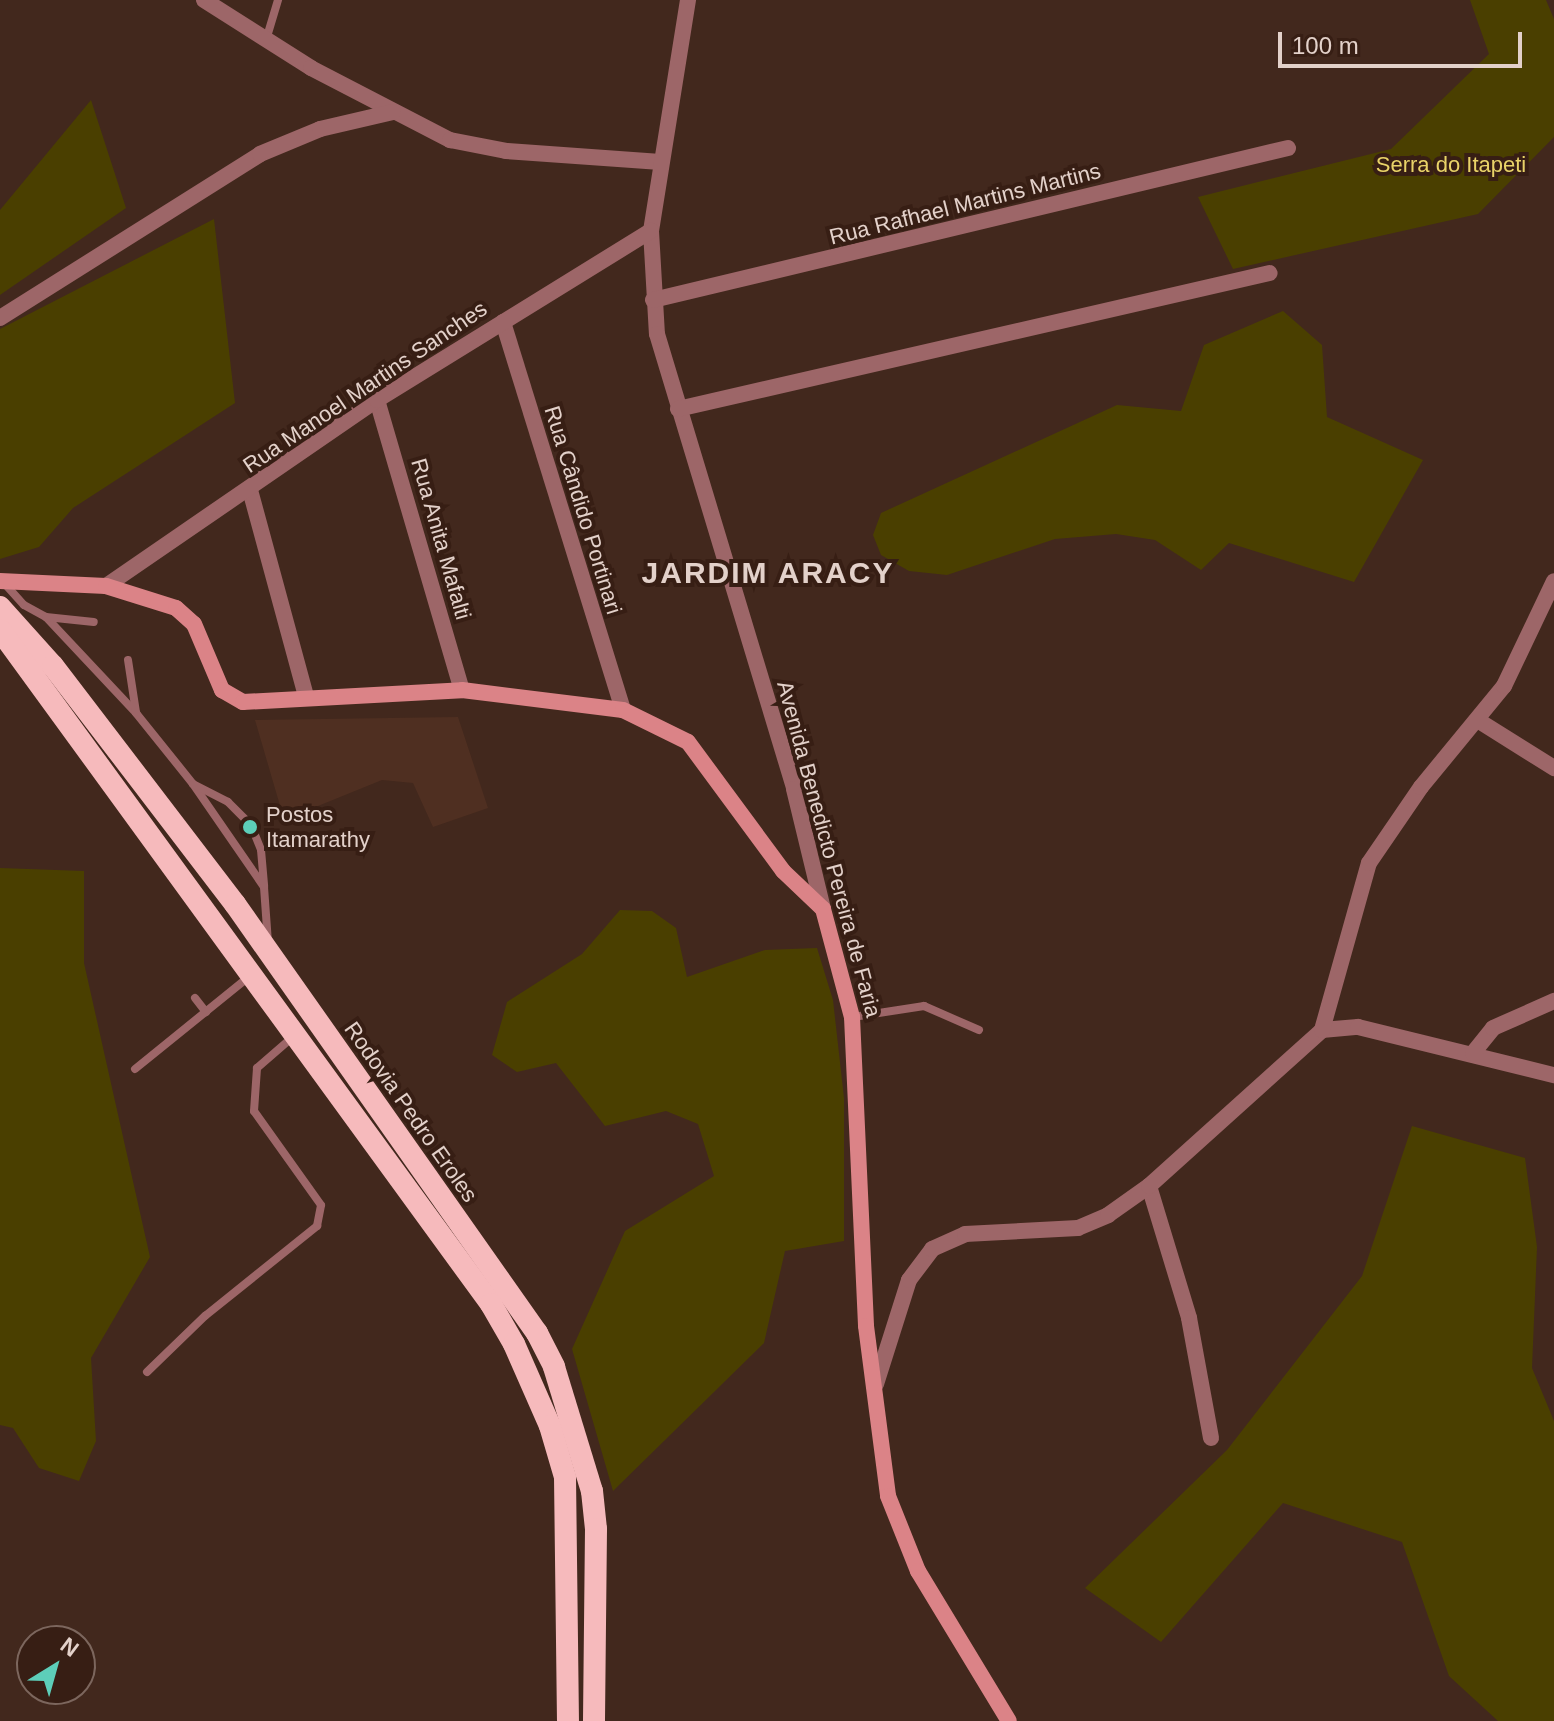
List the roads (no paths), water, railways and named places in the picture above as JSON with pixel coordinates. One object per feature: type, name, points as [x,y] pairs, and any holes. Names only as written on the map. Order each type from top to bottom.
[{"type":"highway","name":"Rodovia Pedro Eroles","points":[[0,607],[53,666],[207,868],[517,1303],[554,1367],[595,1516],[594,1721]]},
{"type":"highway","points":[[0,630],[491,1304],[550,1426],[565,1477],[569,1526],[568,1721]]},
{"type":"highway","points":[[188,892],[186,871],[207,868]]},
{"type":"main road","points":[[1,581],[106,586],[176,608],[194,624],[222,690],[243,702],[306,696],[462,690],[623,710],[688,742],[783,871],[823,909]]},
{"type":"main road","name":"Avenida Benedicto Pereira de Faria","points":[[823,909],[852,1017],[866,1326],[876,1384],[882,1462],[900,1533],[970,1664],[1009,1721]]},
{"type":"street","points":[[204,0],[266,41],[393,112],[467,145],[661,162]]},
{"type":"street","name":"Avenida Benedicto Pereira de Faria","points":[[688,0],[651,231],[653,300],[678,409],[786,761],[823,909]]},
{"type":"street","points":[[0,318],[260,154],[293,138],[393,112]]},
{"type":"street","name":"Rua Rafhael Martins Martins","points":[[653,300],[1288,148]]},
{"type":"street","name":"Rua Manoel Martins Sanches","points":[[106,586],[377,400],[651,231]]},
{"type":"street","points":[[678,409],[1270,273]]},
{"type":"street","name":"Rua Cândido Portinari","points":[[503,322],[623,710]]},
{"type":"street","name":"Rua Anita Mafalti","points":[[377,400],[462,690]]},
{"type":"street","points":[[250,490],[306,696]]},
{"type":"street","points":[[876,1384],[909,1280],[932,1249],[965,1234],[1078,1228],[1108,1215],[1149,1186],[1322,1030],[1369,863],[1421,787],[1479,721],[1504,686],[1554,581]]},
{"type":"street","points":[[1479,721],[1554,768]]},
{"type":"street","points":[[1473,1053],[1493,1028],[1554,1001]]},
{"type":"street","points":[[1322,1030],[1358,1027],[1554,1075]]},
{"type":"street","points":[[1149,1186],[1189,1318],[1211,1438]]},
{"type":"lane","points":[[266,41],[278,0]]},
{"type":"lane","points":[[1,581],[24,605],[46,617],[136,713],[193,784],[264,887]]},
{"type":"lane","points":[[46,617],[94,622]]},
{"type":"lane","points":[[128,660],[136,713]]},
{"type":"lane","points":[[193,784],[228,802],[251,825],[261,850],[270,914],[268,952]]},
{"type":"lane","points":[[135,1069],[251,975]]},
{"type":"lane","points":[[195,998],[206,1012]]},
{"type":"lane","points":[[852,1017],[924,1006],[979,1030]]},
{"type":"lane","points":[[147,1372],[205,1316],[317,1226],[321,1205],[254,1111],[257,1068],[296,1035]]},
{"type":"place","name":"Postos Itamarathy","points":[[250,827]]},
{"type":"district","name":"JARDIM ARACY","points":[[768,573]]},
{"type":"park label","name":"Serra do Itapeti","points":[[1451,165]]}]
